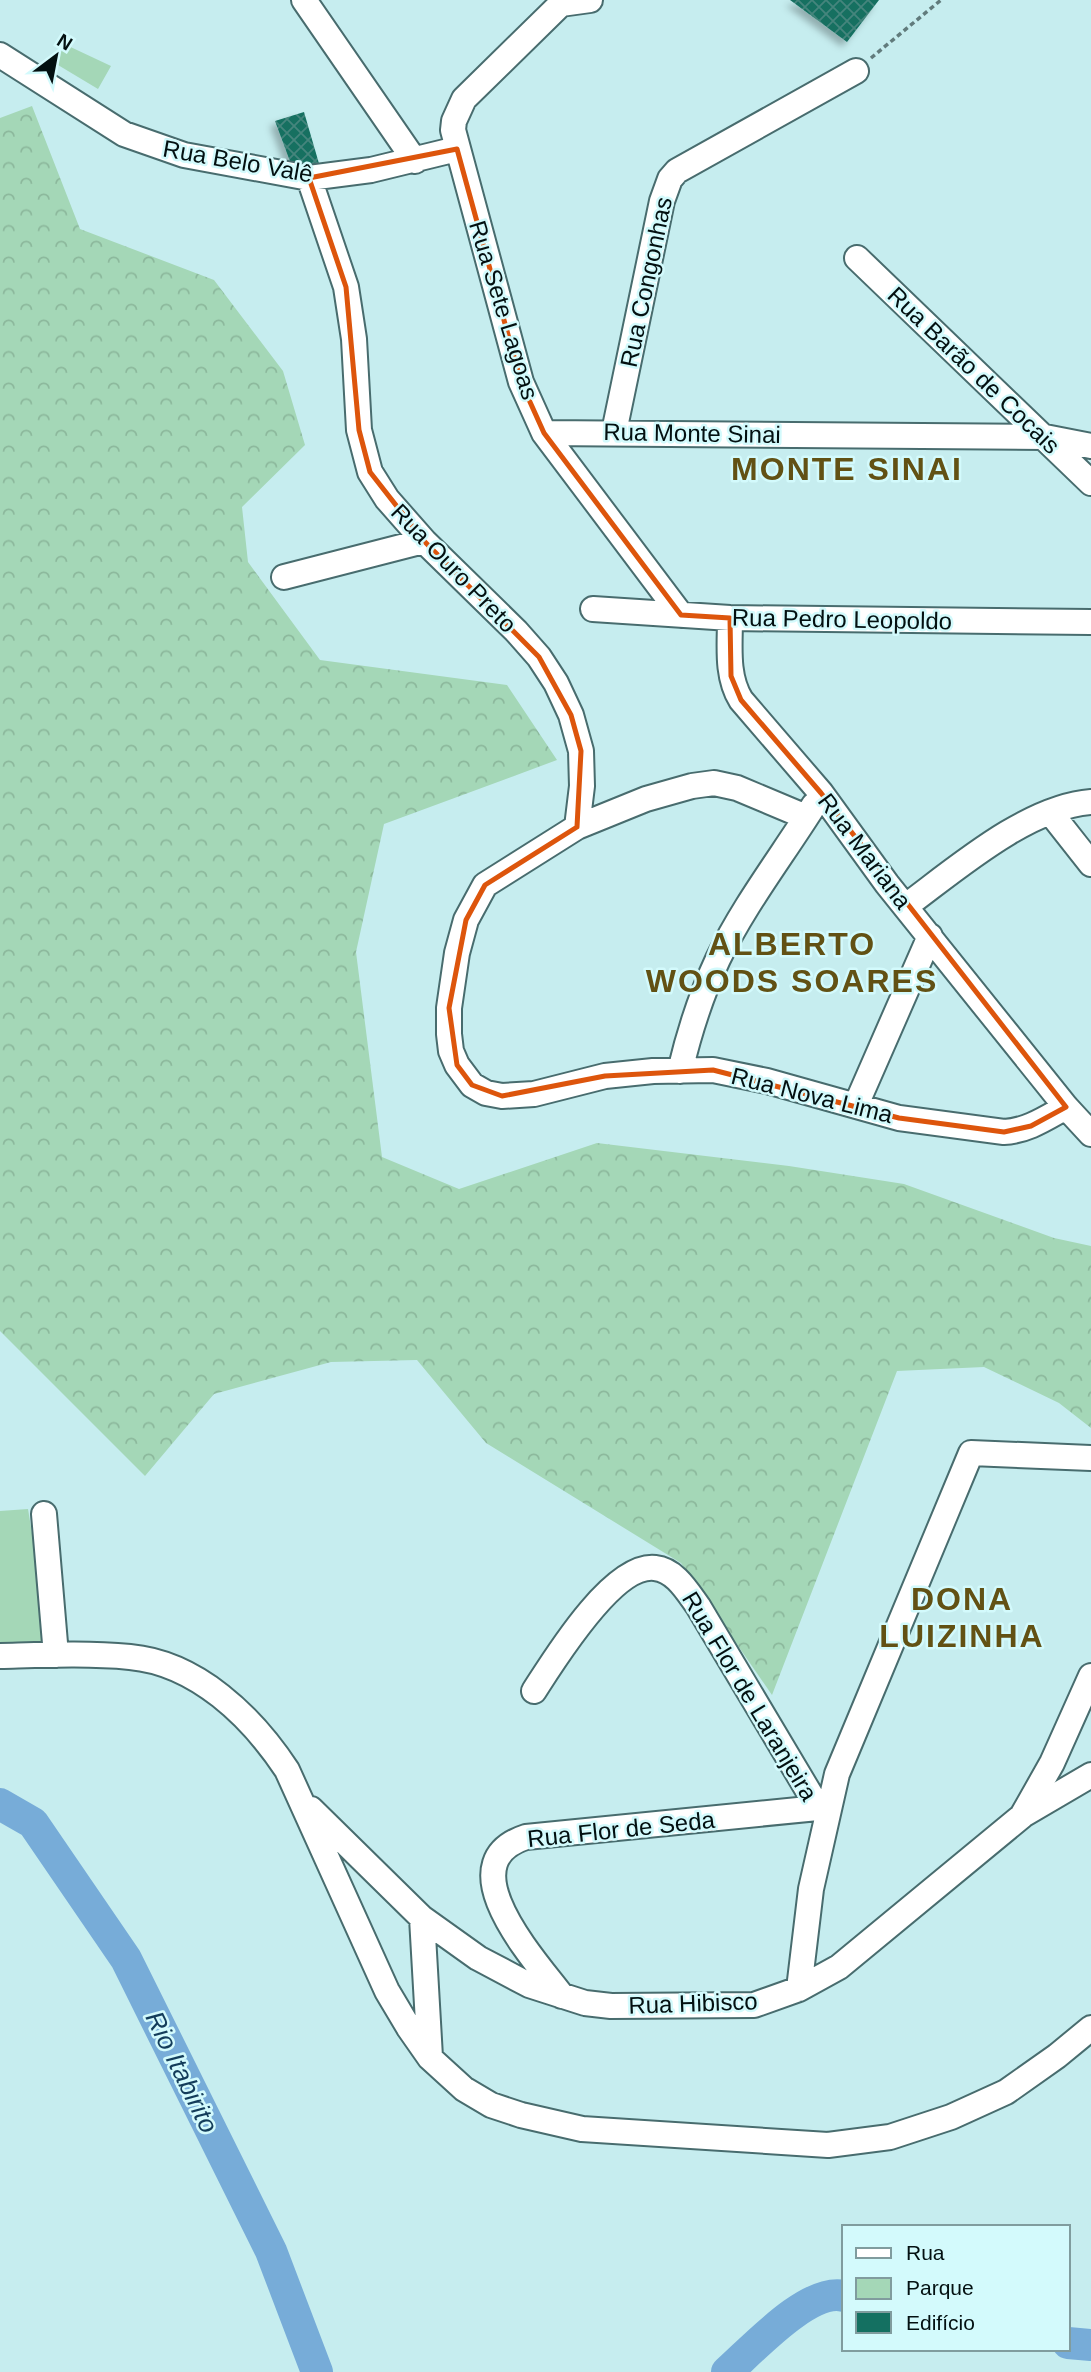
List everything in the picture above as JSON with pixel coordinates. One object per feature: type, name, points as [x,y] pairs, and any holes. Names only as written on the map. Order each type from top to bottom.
[{"type":"street","points":[[304,0],[415,161]]},
{"type":"street","name":"Rua Sete Lagoas","points":[[590,0],[563,2],[464,99],[453,130],[521,382],[544,433],[681,615]]},
{"type":"street","name":"Rua Belo Valê","points":[[0,55],[102,122],[143,142],[184,155],[309,178],[415,161],[457,149]]},
{"type":"street","name":"Rua Congonhas","points":[[614,432],[662,201],[670,179],[677,171],[856,71]]},
{"type":"street","name":"Rua Ouro Preto","points":[[309,178],[346,287],[354,339],[359,430],[370,472],[387,499],[424,541],[516,631],[539,657],[556,683],[571,715],[581,751],[582,786],[577,827]]},
{"type":"street","name":"Rua Barão de Cocais","points":[[857,258],[1091,483]]},
{"type":"street","name":"Rua Monte Sinai","points":[[544,433],[1045,438],[1091,446]]},
{"type":"street","points":[[284,577],[424,541]]},
{"type":"street","name":"Rua Pedro Leopoldo","points":[[593,609],[730,618],[1091,622]]},
{"type":"street","name":"Rua Mariana","points":[[730,618],[731,676],[734,689],[821,793],[887,884],[1066,1107],[1091,1134]]},
{"type":"street","points":[[577,827],[646,799],[692,786],[714,783],[737,788],[806,817]]},
{"type":"street","points":[[680,1071],[687,1041],[718,960],[747,907],[821,793]]},
{"type":"street","points":[[906,906],[989,844],[1050,812],[1091,802]]},
{"type":"street","points":[[1050,812],[1091,864]]},
{"type":"street","name":"Rua Nova Lima","points":[[577,827],[485,885],[466,920],[457,953],[449,1008],[449,1034],[451,1051],[457,1065],[472,1085],[486,1093],[502,1096],[534,1094],[605,1076],[653,1070],[713,1070],[767,1081],[898,1118],[1004,1132],[1031,1126],[1066,1107]]},
{"type":"street","points":[[856,1105],[930,936]]},
{"type":"street","points":[[799,1989],[823,1808],[971,1453],[1091,1458]]},
{"type":"street","points":[[44,1514],[56,1655]]},
{"type":"street","name":"Rua Flor de Laranjeira","points":[[534,1691],[578,1626],[615,1584],[645,1568],[668,1572],[679,1580],[698,1606],[823,1808]]},
{"type":"street","points":[[0,1656],[132,1657],[173,1668],[206,1686],[234,1707],[270,1743],[287,1770],[387,1991],[430,2059],[464,2089],[491,2105],[582,2129],[828,2145],[890,2137],[973,2107],[1006,2092],[1091,2028]]},
{"type":"street","name":"Rua Hibisco","points":[[302,1800],[422,1918],[478,1958],[529,1985],[585,2003],[611,2006],[754,2005],[799,1989],[839,1967],[1022,1816],[1082,1714],[1091,1676]]},
{"type":"street","points":[[1022,1816],[1091,1775]]},
{"type":"street","name":"Rua Flor de Seda","points":[[562,1997],[517,1934],[493,1889],[496,1857],[506,1847],[526,1837],[823,1808]]},
{"type":"street","points":[[422,1918],[430,2059]]},
{"type":"path","points":[[856,71],[941,0]]},
{"type":"highlighted area","points":[[457,149],[521,382],[544,433],[681,615],[730,618],[731,676],[741,700],[821,793],[1066,1107],[1031,1126],[1004,1132],[899,1118],[713,1070],[605,1076],[502,1096],[472,1085],[457,1065],[449,1008],[466,920],[485,885],[577,827],[581,751],[571,715],[539,657],[424,541],[370,472],[359,430],[346,287],[309,178]]},
{"type":"green space","points":[[62,43],[111,66],[98,89],[53,62]]},
{"type":"green space","points":[[32,106],[80,229],[214,280],[283,371],[305,445],[242,507],[248,562],[320,660],[507,685],[557,760],[384,824],[356,952],[382,1157],[459,1189],[597,1143],[789,1166],[904,1184],[1054,1238],[1091,1246],[1091,1428],[1059,1403],[984,1367],[897,1371],[772,1695],[681,1563],[486,1443],[417,1360],[331,1362],[214,1394],[145,1476],[0,1331],[0,118]]},
{"type":"green space","points":[[28,1509],[50,1643],[0,1644],[0,1511]]},
{"type":"building","points":[[790,0],[879,0],[847,42]]},
{"type":"building","points":[[304,112],[320,167],[291,164],[275,121]]},
{"type":"waterway","name":"Rio Itabirito","points":[[0,1804],[33,1823],[126,1959],[271,2251],[317,2372]]},
{"type":"waterway","name":"Rio Itabirito","points":[[727,2372],[798,2310],[814,2301],[830,2296],[842,2296]]},
{"type":"waterway","name":"Rio Itabirito","points":[[1070,2343],[1091,2345]]},
{"type":"district","name":"MONTE SINAI","points":[[847,469]]},
{"type":"district","name":"ALBERTO WOODS SOARES","points":[[792,962]]},
{"type":"district","name":"DONA LUIZINHA","points":[[962,1618]]}]
